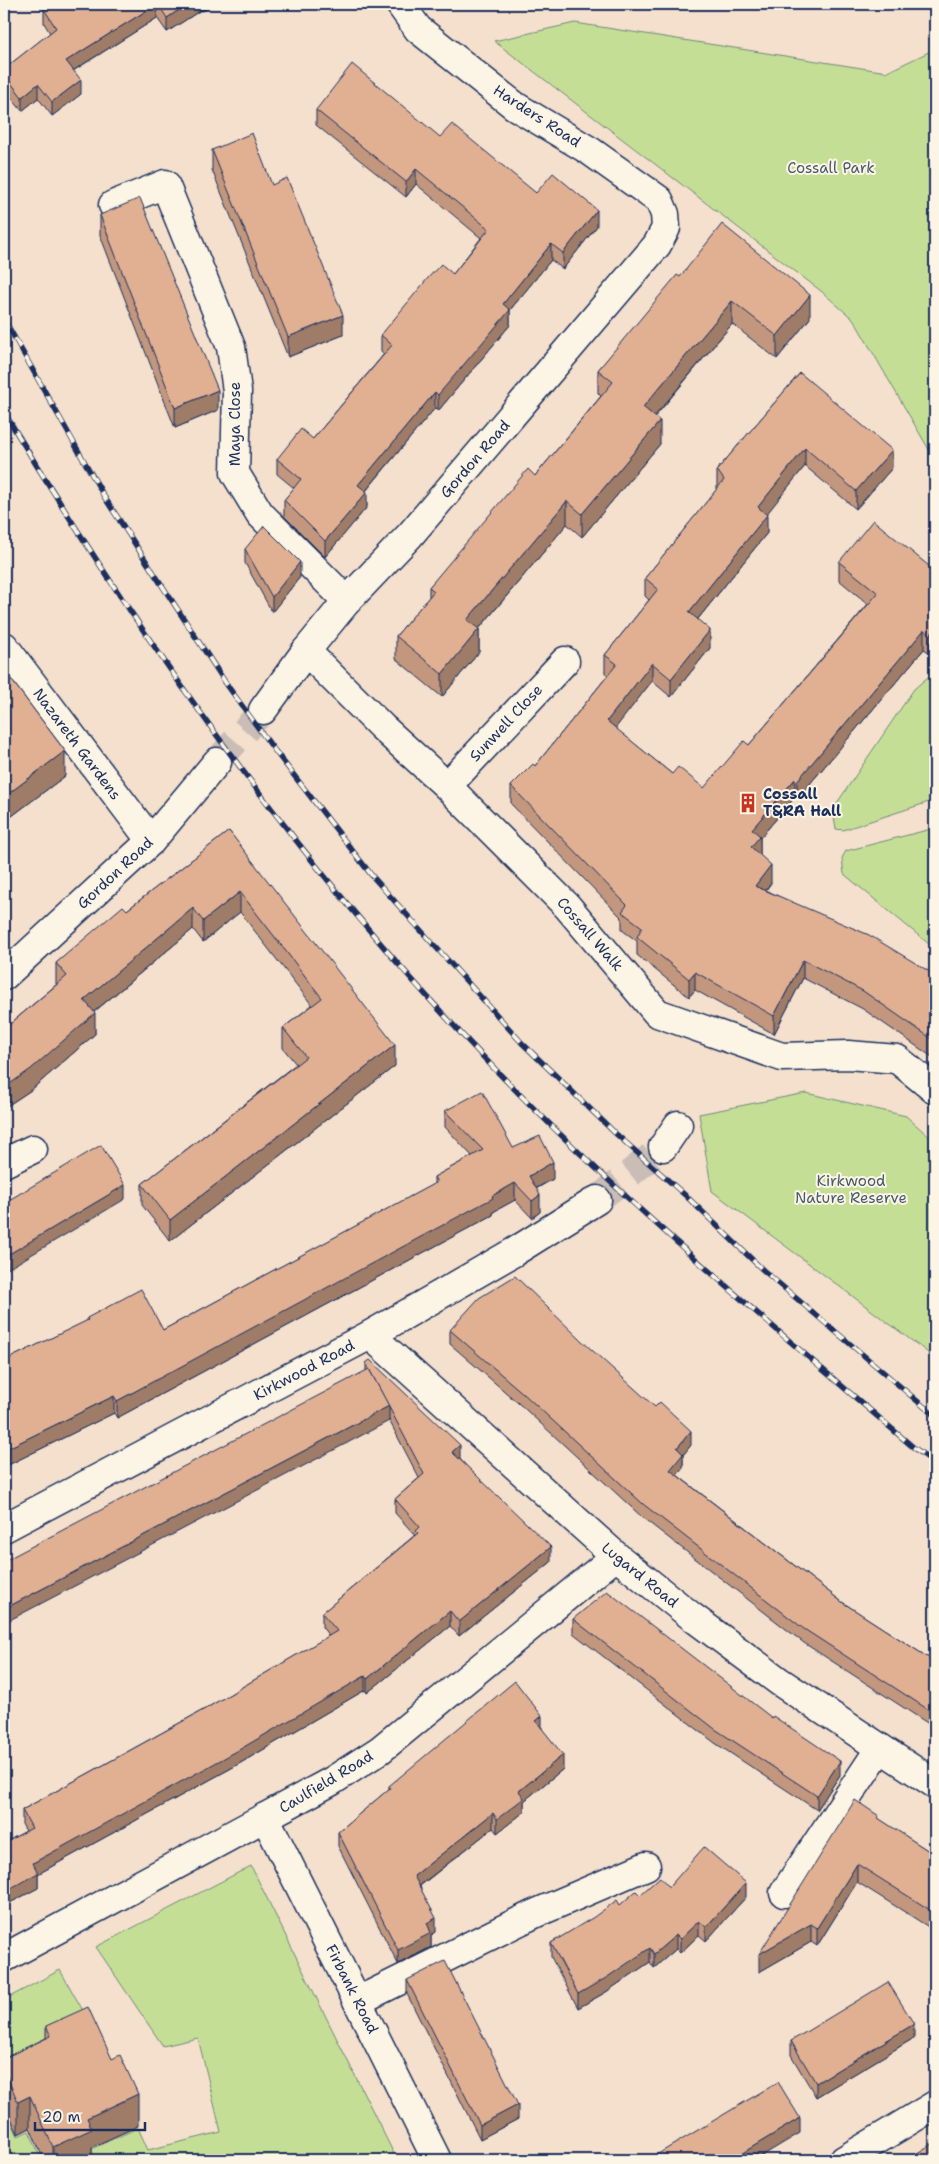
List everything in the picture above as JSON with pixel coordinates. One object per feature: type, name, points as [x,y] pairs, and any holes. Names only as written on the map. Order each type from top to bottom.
[{"type":"street","name":"Harders Road","points":[[400,4],[418,28],[516,106],[590,151],[659,200]]},
{"type":"street","name":"Maya Close","points":[[113,205],[165,184],[231,347],[237,391],[235,473],[260,514],[346,601]]},
{"type":"street","name":"Gordon Road","points":[[263,710],[306,651],[346,601],[410,535],[657,245],[666,228],[665,214],[659,200]]},
{"type":"street","name":"Nazareth Gardens","points":[[4,646],[151,841]]},
{"type":"street","name":"Cossall Walk","points":[[306,651],[382,727],[447,786],[567,906],[657,1013],[782,1057],[848,1055],[898,1059],[935,1090]]},
{"type":"street","name":"Sunwell Close","points":[[447,786],[565,660]]},
{"type":"street","name":"Gordon Road","points":[[4,976],[151,841],[217,762]]},
{"type":"street","points":[[4,1163],[33,1149]]},
{"type":"street","name":"Kirkwood Road","points":[[4,1528],[370,1335],[514,1252],[596,1200]]},
{"type":"street","name":"Lugard Road","points":[[370,1335],[616,1556],[691,1616],[780,1682],[935,1784]]},
{"type":"street","name":"Caulfield Road","points":[[4,1958],[332,1781],[380,1750],[616,1556]]},
{"type":"street","points":[[784,1893],[880,1748]]},
{"type":"street","name":"Firbank Road","points":[[266,1817],[437,2160]]},
{"type":"street","points":[[358,2001],[534,1914],[646,1866]]},
{"type":"street","points":[[844,2160],[935,2104]]},
{"type":"green space","name":"Cossall Park","points":[[575,23],[887,72],[935,49],[935,460],[854,320],[821,291],[494,41]]},
{"type":"green space","points":[[935,671],[935,800],[843,830],[836,829],[833,809],[914,689]]},
{"type":"green space","points":[[935,828],[935,949],[844,874],[842,858],[846,851]]},
{"type":"green space","name":"Kirkwood Nature Reserve","points":[[806,1093],[906,1116],[935,1142],[935,1358],[712,1191],[699,1114]]},
{"type":"green space","points":[[251,1866],[397,2160],[94,2160],[89,2150],[138,2128],[148,2150],[221,2132],[198,2038],[163,2046],[96,1947]]},
{"type":"green space","points":[[60,1970],[90,2023],[4,2088],[4,2000]]},
{"type":"green space","points":[[4,2105],[18,2136],[29,2131],[42,2160],[4,2160]]},
{"type":"building","points":[[52,4],[157,4],[66,61],[81,80],[52,102],[38,84],[22,97],[4,74],[4,69],[56,28],[44,9]]},
{"type":"building","points":[[158,4],[188,4],[167,18]]},
{"type":"building","points":[[352,64],[440,137],[452,124],[536,193],[553,173],[597,210],[563,253],[551,244],[503,304],[510,310],[438,395],[435,392],[358,485],[367,492],[325,541],[284,500],[301,479],[277,459],[301,429],[313,439],[392,345],[381,335],[428,278],[441,264],[453,274],[489,229],[416,169],[406,182],[316,110]]},
{"type":"building","points":[[252,133],[272,185],[287,178],[343,315],[288,337],[212,150]]},
{"type":"building","points":[[140,198],[218,390],[175,408],[100,215]]},
{"type":"building","points":[[722,224],[810,295],[777,336],[732,301],[643,407],[660,421],[582,514],[567,501],[467,620],[479,629],[442,674],[396,636],[434,591],[429,587],[528,469],[535,476],[613,382],[598,370],[677,275],[680,277]]},
{"type":"building","points":[[800,373],[892,450],[856,491],[805,448],[758,507],[767,515],[689,612],[710,630],[671,679],[652,663],[607,721],[672,774],[678,767],[704,788],[744,741],[749,745],[878,593],[839,562],[873,520],[935,571],[935,629],[930,635],[924,630],[797,781],[795,779],[752,829],[760,836],[751,847],[771,865],[755,886],[869,935],[935,975],[935,1041],[863,991],[803,960],[774,1016],[695,972],[689,979],[637,937],[642,927],[622,912],[627,905],[511,786],[533,764],[535,766],[617,664],[605,655],[658,589],[645,578],[724,480],[717,470]]},
{"type":"building","points":[[264,526],[300,562],[272,597],[245,549]]},
{"type":"building","points":[[4,670],[65,751],[8,794],[4,789]]},
{"type":"building","points":[[229,831],[395,1045],[170,1220],[142,1184],[306,1057],[283,1028],[322,998],[240,892],[203,921],[193,908],[84,1000],[95,1013],[31,1069],[4,1088],[4,1029],[67,976],[56,963],[123,906],[127,910]]},
{"type":"building","points":[[482,1091],[513,1148],[540,1136],[553,1162],[529,1176],[540,1195],[532,1201],[515,1183],[492,1196],[493,1198],[117,1401],[114,1396],[4,1450],[4,1361],[88,1320],[87,1318],[141,1289],[163,1330],[437,1182],[434,1177],[483,1150],[445,1111]]},
{"type":"building","points":[[101,1145],[125,1185],[4,1257],[4,1203]]},
{"type":"building","points":[[515,1276],[582,1341],[655,1407],[660,1402],[691,1431],[677,1448],[683,1454],[670,1470],[842,1602],[935,1662],[935,1714],[804,1629],[643,1504],[525,1395],[450,1330],[479,1298]]},
{"type":"building","points":[[370,1360],[460,1445],[452,1452],[551,1547],[459,1622],[450,1611],[367,1679],[365,1676],[237,1751],[33,1863],[38,1873],[4,1892],[4,1843],[32,1828],[22,1810],[205,1709],[337,1631],[322,1613],[418,1533],[416,1531],[420,1527],[395,1499],[424,1474],[366,1363]]},
{"type":"building","points":[[369,1369],[389,1406],[4,1609],[4,1561]]},
{"type":"building","points":[[607,1591],[772,1718],[773,1716],[840,1761],[817,1796],[715,1729],[573,1619]]},
{"type":"building","points":[[515,1681],[542,1716],[536,1721],[563,1755],[519,1791],[524,1798],[497,1819],[493,1813],[414,1876],[436,1918],[427,1923],[431,1933],[398,1950],[338,1832],[390,1788],[389,1786]]},
{"type":"building","points":[[855,1800],[879,1816],[878,1818],[935,1855],[935,1913],[857,1864],[817,1928],[811,1924],[759,1954]]},
{"type":"building","points":[[704,1847],[746,1883],[706,1927],[699,1921],[680,1939],[676,1935],[654,1954],[650,1948],[606,1978],[578,1994],[551,1943],[594,1917],[617,1900],[620,1905],[636,1891],[640,1895],[660,1877],[669,1887]]},
{"type":"building","points":[[445,1961],[518,2105],[480,2125],[407,1980]]},
{"type":"building","points":[[888,1982],[914,2024],[816,2083],[791,2041]]},
{"type":"building","points":[[88,2007],[112,2059],[120,2055],[138,2094],[87,2118],[92,2129],[53,2147],[30,2096],[18,2102],[4,2070],[4,2058],[51,2036],[46,2026]]},
{"type":"building","points":[[778,2082],[800,2118],[731,2160],[648,2160]]},
{"type":"building","points":[[935,2142],[935,2160],[906,2160]]},
{"type":"tunnel","points":[[217,762],[263,710]]},
{"type":"tunnel","points":[[597,1200],[663,1147]]},
{"type":"railway","points":[[4,319],[105,498],[227,685],[275,751],[373,877],[522,1043],[615,1133],[686,1196],[763,1270],[935,1416]]},
{"type":"railway","points":[[4,412],[57,499],[169,669],[290,833],[354,912],[421,989],[540,1115],[644,1213],[913,1447],[935,1463]]},
{"type":"place","name":"Cossall T&RA Hall","points":[[748,803]]}]
